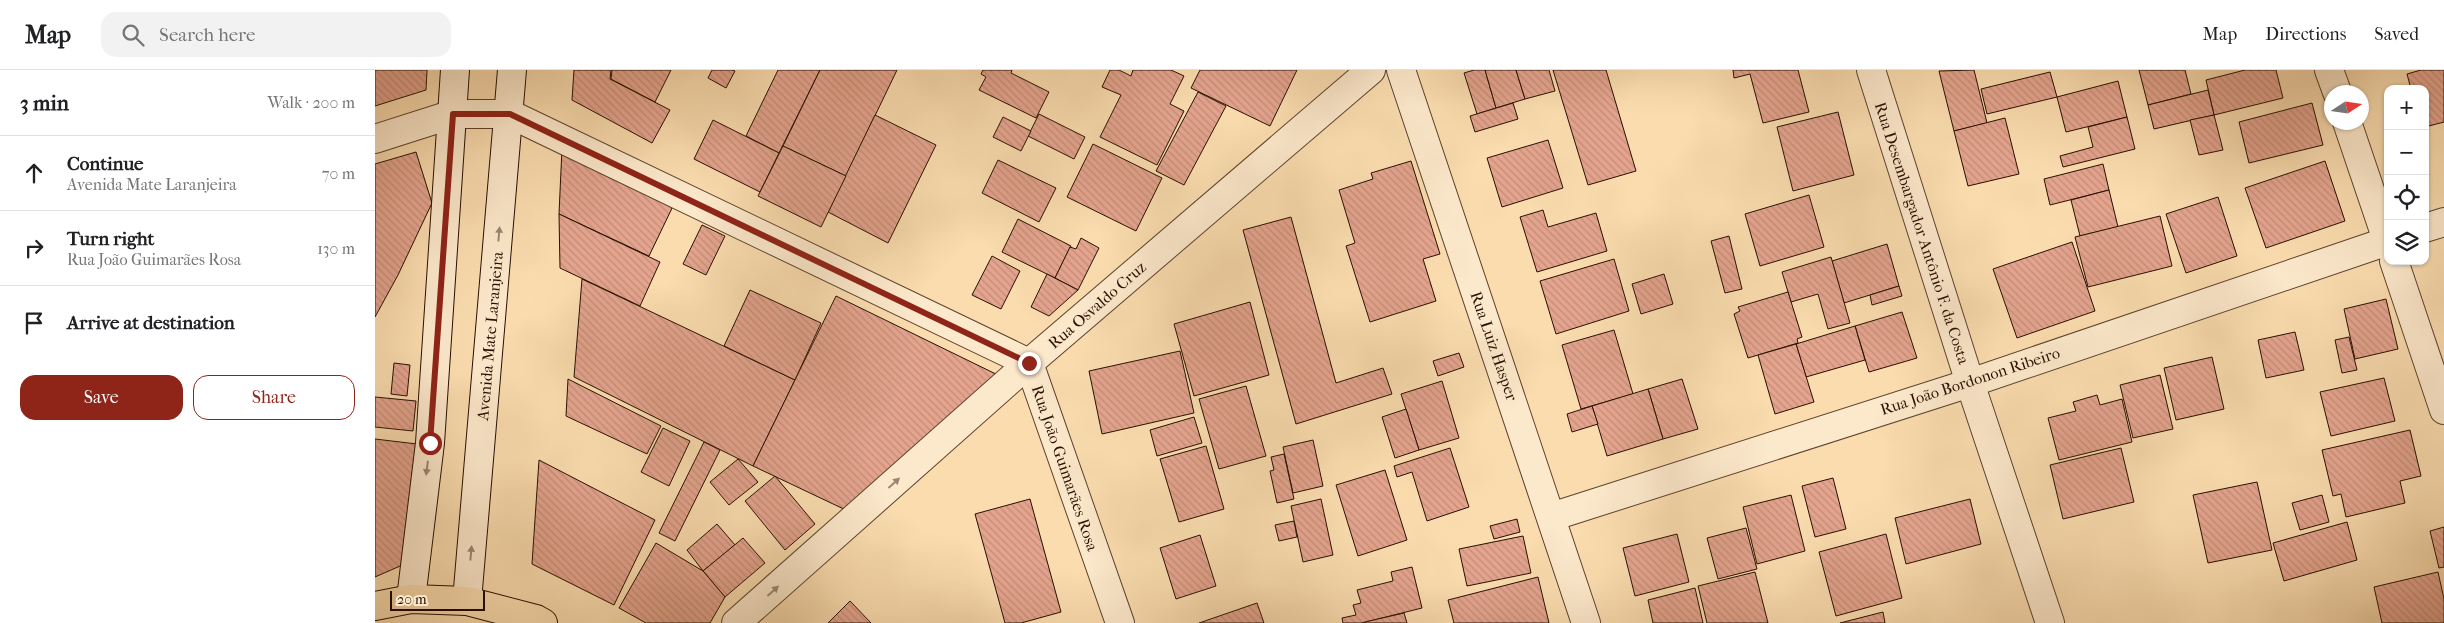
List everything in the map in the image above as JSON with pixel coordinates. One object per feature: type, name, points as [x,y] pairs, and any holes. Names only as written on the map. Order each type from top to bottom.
[{"type":"highway","points":[[375,606],[411,599],[467,601],[536,619],[543,623]]},
{"type":"street","points":[[411,599],[430,443],[455,70]]},
{"type":"street","name":"Avenida Mate Laranjeira","points":[[467,601],[510,114],[512,70]]},
{"type":"street","name":"Rua Osvaldo Cruz","points":[[737,623],[1029,363],[1371,70]]},
{"type":"street","name":"Rua Luiz Hasper","points":[[1401,70],[1586,623]]},
{"type":"street","name":"Rua Desembargador Antônio F. da Costa","points":[[1871,70],[1970,382],[2050,623]]},
{"type":"street","points":[[2329,70],[2334,85]]},
{"type":"street","name":"Rua João Guimarães Rosa","points":[[375,139],[453,114],[510,114],[1029,363],[1120,623]]},
{"type":"street","points":[[2350,130],[2384,232]]},
{"type":"street","points":[[2429,227],[2444,222]]},
{"type":"street","name":"Rua João Bordonon Ribeiro","points":[[1551,517],[2384,249]]},
{"type":"street","points":[[2395,265],[2444,410]]},
{"type":"building","points":[[375,70],[427,70],[426,90],[375,106]]},
{"type":"building","points":[[574,70],[611,70],[610,79],[670,110],[652,143],[572,100]]},
{"type":"building","points":[[612,70],[671,70],[655,102],[611,79]]},
{"type":"building","points":[[712,70],[735,71],[726,88],[708,78]]},
{"type":"building","points":[[778,70],[820,70],[779,153],[746,136]]},
{"type":"building","points":[[820,70],[897,70],[846,176],[783,146]]},
{"type":"building","points":[[983,70],[1012,70],[1011,73],[1049,92],[1036,118],[979,90],[986,77],[981,74]]},
{"type":"building","points":[[1110,70],[1119,70],[1131,76],[1133,70],[1171,70],[1184,76],[1170,104],[1184,111],[1157,165],[1100,137],[1121,95],[1102,87]]},
{"type":"building","points":[[1200,70],[1297,70],[1270,126],[1191,88]]},
{"type":"building","points":[[1474,70],[1485,70],[1496,108],[1477,114],[1464,73]]},
{"type":"building","points":[[1485,70],[1516,70],[1525,99],[1496,108]]},
{"type":"building","points":[[1516,70],[1549,70],[1555,91],[1525,99]]},
{"type":"building","points":[[1553,70],[1606,70],[1636,171],[1588,185]]},
{"type":"building","points":[[1733,70],[1798,70],[1809,112],[1763,123],[1750,74],[1734,78]]},
{"type":"building","points":[[1974,70],[1987,123],[1954,131],[1939,71]]},
{"type":"building","points":[[2139,70],[2185,70],[2191,94],[2148,105]]},
{"type":"building","points":[[2245,70],[2276,70],[2283,98],[2214,115],[2206,80]]},
{"type":"building","points":[[2421,70],[2444,70],[2444,122],[2429,126],[2429,85],[2410,85],[2407,74]]},
{"type":"building","points":[[2050,72],[2057,97],[1987,114],[1981,89]]},
{"type":"building","points":[[2118,81],[2127,117],[2066,132],[2057,97]]},
{"type":"building","points":[[2208,90],[2214,115],[2154,129],[2148,105]]},
{"type":"building","points":[[1198,92],[1226,106],[1184,185],[1156,171]]},
{"type":"building","points":[[1513,103],[1518,119],[1475,132],[1470,116]]},
{"type":"building","points":[[2312,103],[2323,145],[2249,163],[2239,122]]},
{"type":"building","points":[[1838,112],[1854,175],[1793,191],[1777,127]]},
{"type":"building","points":[[1039,114],[1085,137],[1074,159],[1028,136]]},
{"type":"building","points":[[875,115],[936,145],[888,243],[828,212]]},
{"type":"building","points":[[2214,115],[2223,150],[2199,155],[2190,120]]},
{"type":"building","points":[[1003,117],[1031,131],[1021,151],[993,137]]},
{"type":"building","points":[[2127,117],[2135,149],[2063,167],[2060,156],[2093,147],[2088,127]]},
{"type":"building","points":[[2005,118],[2019,174],[1968,186],[1954,131]]},
{"type":"building","points":[[713,120],[779,153],[760,192],[694,159]]},
{"type":"building","points":[[1548,140],[1563,188],[1502,207],[1487,158]]},
{"type":"building","points":[[1093,144],[1162,178],[1136,231],[1067,197]]},
{"type":"building","points":[[783,146],[846,176],[821,227],[758,196]]},
{"type":"building","points":[[562,148],[674,204],[649,256],[559,214]]},
{"type":"building","points":[[416,152],[432,203],[398,275],[375,317],[375,164]]},
{"type":"building","points":[[998,160],[1056,188],[1039,222],[982,193]]},
{"type":"building","points":[[1411,161],[1440,254],[1423,259],[1436,301],[1370,322],[1346,246],[1355,243],[1339,190],[1373,179],[1371,173]]},
{"type":"building","points":[[2325,161],[2345,221],[2266,248],[2245,188]]},
{"type":"building","points":[[2103,164],[2109,190],[2050,205],[2044,179]]},
{"type":"building","points":[[2109,190],[2118,227],[2080,236],[2071,200]]},
{"type":"building","points":[[1809,195],[1824,247],[1760,266],[1745,214]]},
{"type":"building","points":[[2218,197],[2237,256],[2186,273],[2166,214]]},
{"type":"building","points":[[1543,210],[1548,227],[1596,213],[1607,251],[1537,272],[1520,217]]},
{"type":"building","points":[[559,214],[660,262],[640,306],[560,268]]},
{"type":"building","points":[[2160,216],[2172,266],[2088,287],[2075,237]]},
{"type":"building","points":[[1291,217],[1336,383],[1383,368],[1392,394],[1296,424],[1243,230]]},
{"type":"building","points":[[1018,219],[1071,246],[1055,278],[1002,252]]},
{"type":"building","points":[[702,225],[725,236],[706,275],[683,264]]},
{"type":"building","points":[[1729,236],[1742,289],[1725,293],[1711,241]]},
{"type":"building","points":[[1081,238],[1099,248],[1078,290],[1055,278],[1070,247],[1076,249]]},
{"type":"building","points":[[2072,242],[2095,311],[2017,338],[1993,269]]},
{"type":"building","points":[[1887,244],[1899,286],[1844,303],[1832,261]]},
{"type":"building","points":[[992,256],[1020,271],[1001,309],[972,295]]},
{"type":"building","points":[[1831,257],[1850,323],[1828,329],[1818,294],[1791,302],[1782,272]]},
{"type":"building","points":[[1614,259],[1629,311],[1556,334],[1540,281]]},
{"type":"building","points":[[1047,274],[1078,290],[1049,316],[1031,307]]},
{"type":"building","points":[[1664,274],[1673,304],[1641,314],[1632,284]]},
{"type":"building","points":[[582,279],[795,380],[753,466],[574,377]]},
{"type":"building","points":[[1899,286],[1902,296],[1872,305],[1870,295]]},
{"type":"building","points":[[750,290],[821,323],[795,380],[724,346]]},
{"type":"building","points":[[1788,292],[1802,337],[1797,339],[1798,343],[1748,358],[1734,314],[1740,311],[1738,307]]},
{"type":"building","points":[[836,296],[1004,378],[850,512],[753,466]]},
{"type":"building","points":[[2386,299],[2398,349],[2355,359],[2344,309]]},
{"type":"building","points":[[1250,302],[1269,375],[1194,396],[1174,324]]},
{"type":"building","points":[[1902,312],[1917,358],[1869,372],[1855,326]]},
{"type":"building","points":[[1855,326],[1865,360],[1806,377],[1796,344]]},
{"type":"building","points":[[1614,330],[1633,394],[1581,409],[1562,345]]},
{"type":"building","points":[[2295,332],[2304,370],[2266,378],[2258,340]]},
{"type":"building","points":[[2349,337],[2357,370],[2342,373],[2335,340]]},
{"type":"building","points":[[1796,344],[1814,402],[1775,414],[1758,355]]},
{"type":"building","points":[[1180,351],[1194,413],[1102,434],[1089,371]]},
{"type":"building","points":[[1459,353],[1464,367],[1438,376],[1433,361]]},
{"type":"building","points":[[2212,357],[2224,409],[2176,420],[2164,368]]},
{"type":"building","points":[[394,363],[410,365],[407,396],[391,394]]},
{"type":"building","points":[[2160,375],[2173,429],[2133,438],[2120,385]]},
{"type":"building","points":[[2384,378],[2395,421],[2331,436],[2320,392]]},
{"type":"building","points":[[568,379],[661,426],[647,454],[566,416]]},
{"type":"building","points":[[1682,379],[1698,429],[1663,439],[1648,389]]},
{"type":"building","points":[[1442,381],[1459,438],[1419,450],[1401,394]]},
{"type":"building","points":[[1246,386],[1266,456],[1219,469],[1199,399]]},
{"type":"building","points":[[1648,389],[1663,439],[1607,456],[1592,406]]},
{"type":"building","points":[[2097,395],[2100,405],[2122,399],[2132,442],[2059,460],[2048,418],[2076,411],[2073,402]]},
{"type":"building","points":[[375,397],[416,401],[413,431],[375,427]]},
{"type":"building","points":[[1592,406],[1598,424],[1572,432],[1567,414]]},
{"type":"building","points":[[1406,409],[1419,450],[1395,458],[1382,417]]},
{"type":"building","points":[[1194,417],[1202,443],[1157,456],[1150,430]]},
{"type":"building","points":[[663,428],[690,441],[669,486],[641,472]]},
{"type":"building","points":[[2410,430],[2421,476],[2400,481],[2405,503],[2346,517],[2341,494],[2333,496],[2322,450]]},
{"type":"building","points":[[375,439],[417,444],[407,563],[375,577]]},
{"type":"building","points":[[1313,440],[1323,486],[1293,493],[1283,447]]},
{"type":"building","points":[[704,442],[720,450],[675,541],[659,533]]},
{"type":"building","points":[[1206,446],[1224,509],[1179,522],[1160,459]]},
{"type":"building","points":[[1450,448],[1469,507],[1427,521],[1412,472],[1397,477],[1394,466]]},
{"type":"building","points":[[2121,448],[2134,502],[2063,519],[2050,465]]},
{"type":"building","points":[[1284,454],[1294,499],[1277,503],[1270,471],[1274,470],[1271,457]]},
{"type":"building","points":[[738,459],[758,482],[729,505],[710,482]]},
{"type":"building","points":[[539,460],[655,520],[614,605],[532,564]]},
{"type":"building","points":[[1385,470],[1407,540],[1358,556],[1336,485]]},
{"type":"building","points":[[775,476],[815,524],[785,550],[745,501]]},
{"type":"building","points":[[1833,478],[1846,529],[1815,537],[1802,486]]},
{"type":"building","points":[[2257,482],[2272,550],[2208,563],[2193,495]]},
{"type":"building","points":[[1791,495],[1805,551],[1757,564],[1743,507]]},
{"type":"building","points":[[2322,495],[2329,522],[2300,530],[2292,503]]},
{"type":"building","points":[[1030,499],[1061,612],[1021,623],[1005,623],[975,514]]},
{"type":"building","points":[[1321,499],[1333,555],[1303,562],[1291,506]]},
{"type":"building","points":[[1970,499],[1981,544],[1906,564],[1895,518]]},
{"type":"building","points":[[1517,519],[1520,532],[1494,539],[1490,526]]},
{"type":"building","points":[[1294,521],[1297,537],[1279,541],[1275,525]]},
{"type":"building","points":[[2347,522],[2357,560],[2284,581],[2273,543]]},
{"type":"building","points":[[717,524],[735,545],[703,571],[687,550]]},
{"type":"building","points":[[2444,527],[2444,567],[2439,568],[2430,531]]},
{"type":"building","points":[[1746,528],[1757,569],[1718,579],[1707,538]]},
{"type":"building","points":[[1677,534],[1689,582],[1635,596],[1623,548]]},
{"type":"building","points":[[1886,534],[1902,598],[1836,616],[1819,552]]},
{"type":"building","points":[[1200,535],[1216,586],[1176,599],[1160,548]]},
{"type":"building","points":[[1523,536],[1531,573],[1467,586],[1459,549]]},
{"type":"building","points":[[743,538],[765,563],[725,597],[703,571]]},
{"type":"building","points":[[656,543],[703,571],[725,597],[710,623],[646,623],[619,608]]},
{"type":"building","points":[[1412,567],[1422,608],[1362,623],[1343,623],[1342,618],[1356,615],[1353,605],[1361,603],[1357,590],[1393,581],[1391,572]]},
{"type":"building","points":[[1755,572],[1768,623],[1707,623],[1698,586]]},
{"type":"building","points":[[2438,572],[2444,599],[2444,623],[2382,623],[2374,587]]},
{"type":"building","points":[[1538,577],[1549,623],[1454,623],[1448,600]]},
{"type":"building","points":[[1695,588],[1703,623],[1653,623],[1648,600]]},
{"type":"building","points":[[850,601],[871,623],[828,623]]},
{"type":"building","points":[[1257,603],[1264,623],[1199,623]]},
{"type":"building","points":[[1883,612],[1885,623],[1840,623]]},
{"type":"building","points":[[1404,613],[1407,623],[1362,623],[1365,622]]},
{"type":"route","points":[[430,443],[453,114],[510,114],[1029,363]]}]
